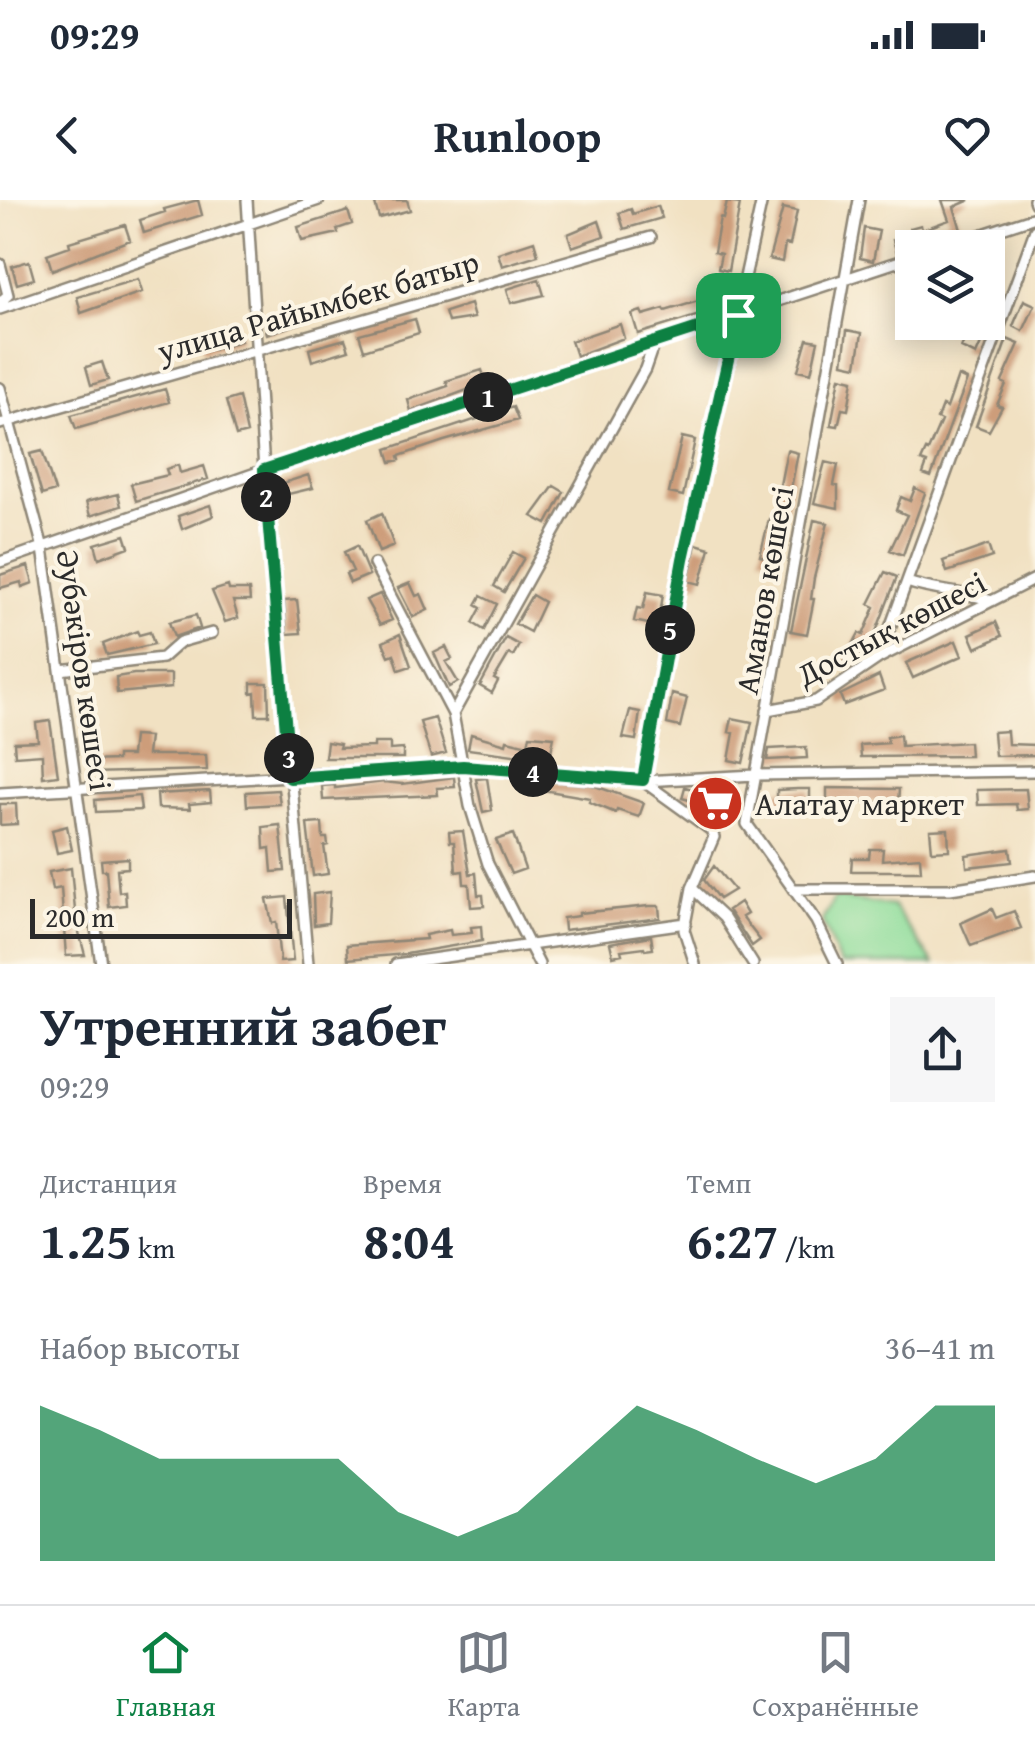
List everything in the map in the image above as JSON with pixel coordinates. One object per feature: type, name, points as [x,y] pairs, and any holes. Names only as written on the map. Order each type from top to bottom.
[{"type":"street","points":[[247,200],[264,470],[308,964]]},
{"type":"street","points":[[0,306],[319,200]]},
{"type":"street","points":[[643,780],[683,559],[762,200]]},
{"type":"street","name":"Аманов көшесі","points":[[837,964],[816,920],[748,829],[859,200]]},
{"type":"street","points":[[996,230],[1035,217]]},
{"type":"street","points":[[879,658],[1035,230]]},
{"type":"street","name":"улица Райымбек батыр","points":[[4,423],[651,236]]},
{"type":"street","points":[[0,562],[264,470],[895,263]]},
{"type":"street","points":[[0,264],[8,296],[0,306]]},
{"type":"street","points":[[453,714],[645,369],[654,343]]},
{"type":"street","name":"Әубәкіров көшесі","points":[[0,388],[4,423],[43,548],[101,964]]},
{"type":"street","points":[[374,564],[453,714],[488,864],[539,964]]},
{"type":"street","points":[[1033,580],[1035,594]]},
{"type":"street","name":"Достық көшесі","points":[[767,710],[816,701],[879,658],[1033,580]]},
{"type":"street","points":[[906,582],[932,590],[962,591],[992,602]]},
{"type":"street","points":[[60,670],[162,658],[180,642],[212,633]]},
{"type":"street","points":[[0,793],[463,766],[643,780],[1035,771]]},
{"type":"street","points":[[643,780],[711,830],[714,837],[692,888],[684,930],[695,964]]},
{"type":"street","points":[[792,888],[950,889],[1035,876]]},
{"type":"street","points":[[692,888],[724,918],[753,964]]},
{"type":"street","points":[[396,964],[686,923]]},
{"type":"green space","points":[[835,897],[893,906],[934,964],[840,964],[822,921]]},
{"type":"building","points":[[198,200],[202,215],[144,233],[140,220]]},
{"type":"building","points":[[407,200],[410,210],[379,218],[375,204]]},
{"type":"building","points":[[942,200],[970,200],[954,207],[961,230],[922,230],[949,220]]},
{"type":"building","points":[[727,202],[740,204],[728,271],[718,269],[721,254],[714,252]]},
{"type":"building","points":[[658,206],[662,218],[624,229],[619,213],[631,209],[633,214]]},
{"type":"building","points":[[783,208],[797,211],[782,262],[769,259]]},
{"type":"building","points":[[348,211],[352,224],[337,229],[338,233],[302,241],[298,227]]},
{"type":"building","points":[[599,221],[604,236],[572,247],[568,234]]},
{"type":"building","points":[[125,225],[130,240],[52,270],[47,254],[70,246],[69,242]]},
{"type":"building","points":[[864,228],[879,231],[873,261],[860,258]]},
{"type":"building","points":[[534,241],[538,255],[502,266],[498,253]]},
{"type":"building","points":[[29,261],[34,279],[17,284],[12,266]]},
{"type":"building","points":[[138,279],[142,292],[81,313],[77,297]]},
{"type":"building","points":[[539,279],[544,295],[511,303],[507,289]]},
{"type":"building","points":[[715,296],[719,309],[638,334],[632,314],[665,311]]},
{"type":"building","points":[[1024,300],[1035,305],[1023,331],[1013,326]]},
{"type":"building","points":[[470,304],[474,318],[448,322],[445,312]]},
{"type":"building","points":[[298,308],[302,323],[267,334],[263,318]]},
{"type":"building","points":[[415,319],[419,333],[364,350],[359,334]]},
{"type":"building","points":[[620,324],[624,338],[576,356],[571,341]]},
{"type":"building","points":[[237,328],[241,341],[203,352],[199,340]]},
{"type":"building","points":[[847,330],[862,333],[857,366],[843,363]]},
{"type":"building","points":[[345,339],[349,350],[312,361],[309,349]]},
{"type":"building","points":[[807,339],[818,341],[811,373],[798,370]]},
{"type":"building","points":[[1007,339],[1019,344],[1002,382],[1006,384],[997,405],[1002,407],[989,431],[976,426]]},
{"type":"building","points":[[982,340],[976,355],[961,348],[964,341]]},
{"type":"building","points":[[102,362],[108,380],[91,385],[86,367]]},
{"type":"building","points":[[482,370],[486,383],[411,411],[408,400],[448,386],[446,381]]},
{"type":"building","points":[[958,376],[967,380],[931,477],[923,474],[927,463],[921,461]]},
{"type":"building","points":[[840,377],[853,380],[848,410],[842,409],[838,426],[831,425]]},
{"type":"building","points":[[165,389],[169,402],[76,429],[71,415]]},
{"type":"building","points":[[239,397],[247,433],[236,436],[226,401]]},
{"type":"building","points":[[513,407],[518,420],[444,441],[391,462],[387,449]]},
{"type":"building","points":[[682,437],[695,440],[683,496],[669,493]]},
{"type":"building","points":[[787,450],[798,453],[777,560],[760,556],[769,519],[773,520]]},
{"type":"building","points":[[42,451],[55,491],[42,495],[30,454]]},
{"type":"building","points":[[825,462],[838,465],[834,485],[838,486],[838,508],[814,503]]},
{"type":"building","points":[[178,465],[180,473],[204,466],[208,479],[136,501],[131,484],[168,475],[166,469]]},
{"type":"building","points":[[308,475],[313,488],[276,497],[274,486]]},
{"type":"building","points":[[554,486],[564,492],[547,524],[532,516]]},
{"type":"building","points":[[915,488],[925,493],[903,555],[890,550],[907,515],[896,510],[901,497],[910,501]]},
{"type":"building","points":[[118,494],[121,506],[90,516],[86,502]]},
{"type":"building","points":[[210,505],[213,516],[182,529],[178,516]]},
{"type":"building","points":[[382,513],[394,546],[379,552],[367,520]]},
{"type":"building","points":[[814,520],[828,523],[814,578],[807,634],[791,631]]},
{"type":"building","points":[[125,535],[129,547],[99,558],[95,544]]},
{"type":"building","points":[[696,544],[710,548],[700,584],[688,581]]},
{"type":"building","points":[[988,545],[992,557],[947,572],[943,561]]},
{"type":"building","points":[[357,546],[369,575],[350,583],[346,574],[353,571],[344,552]]},
{"type":"building","points":[[513,552],[524,558],[504,592],[494,586]]},
{"type":"building","points":[[28,566],[33,583],[0,588],[0,575]]},
{"type":"building","points":[[885,572],[897,577],[869,650],[863,647],[853,666],[844,662],[859,633],[863,635],[875,607],[869,604]]},
{"type":"building","points":[[410,583],[416,596],[421,594],[428,610],[413,617],[398,588]]},
{"type":"building","points":[[228,586],[229,590],[249,590],[250,601],[233,601],[238,618],[225,622],[212,591]]},
{"type":"building","points":[[647,592],[663,595],[658,626],[634,621],[637,608],[643,609]]},
{"type":"building","points":[[380,594],[392,620],[380,625],[366,600]]},
{"type":"building","points":[[532,595],[544,602],[530,632],[515,624]]},
{"type":"building","points":[[481,596],[497,604],[484,630],[473,623],[481,608],[476,605]]},
{"type":"building","points":[[297,600],[301,633],[287,634],[284,601]]},
{"type":"building","points":[[196,615],[200,628],[174,637],[169,622]]},
{"type":"building","points":[[996,622],[1002,636],[976,648],[970,634]]},
{"type":"building","points":[[137,631],[139,635],[150,632],[154,644],[107,655],[103,644]]},
{"type":"building","points":[[400,634],[411,666],[399,670],[394,654],[389,656],[383,642]]},
{"type":"building","points":[[506,638],[519,645],[494,679],[498,681],[492,693],[480,686]]},
{"type":"building","points":[[956,641],[962,656],[913,678],[906,663]]},
{"type":"building","points":[[446,647],[452,659],[446,662],[458,682],[449,687],[434,653]]},
{"type":"building","points":[[171,674],[171,688],[117,693],[116,677]]},
{"type":"building","points":[[879,676],[884,690],[844,705],[840,695]]},
{"type":"building","points":[[251,683],[268,683],[269,715],[256,715]]},
{"type":"building","points":[[672,694],[687,698],[680,727],[667,724]]},
{"type":"building","points":[[630,710],[640,712],[636,740],[623,738]]},
{"type":"building","points":[[435,718],[446,753],[431,757],[420,722]]},
{"type":"building","points":[[732,718],[752,722],[743,763],[729,760],[734,733],[729,732]]},
{"type":"building","points":[[50,721],[58,775],[43,777],[42,754],[15,756],[14,742],[38,741],[36,723]]},
{"type":"building","points":[[1007,731],[1008,744],[1035,745],[1035,755],[995,756],[993,732]]},
{"type":"building","points":[[471,734],[506,744],[507,740],[528,745],[530,735],[554,737],[550,757],[522,752],[521,756],[468,749]]},
{"type":"building","points":[[900,735],[901,746],[969,742],[970,756],[861,757],[860,745],[888,743],[887,737]]},
{"type":"building","points":[[133,736],[149,737],[147,755],[206,755],[207,770],[89,773],[89,761],[131,756]]},
{"type":"building","points":[[327,742],[340,744],[339,748],[390,743],[390,750],[403,749],[403,758],[325,758]]},
{"type":"building","points":[[806,747],[807,758],[767,760],[769,749]]},
{"type":"building","points":[[454,777],[455,787],[437,788],[438,795],[323,800],[322,786],[402,784]]},
{"type":"building","points":[[487,778],[492,810],[483,812],[476,779]]},
{"type":"building","points":[[538,780],[592,785],[644,803],[639,817],[617,810],[616,813],[589,802],[590,798],[537,789]]},
{"type":"building","points":[[685,787],[707,793],[708,789],[716,788],[731,791],[723,821],[702,813],[704,804],[682,798]]},
{"type":"building","points":[[827,788],[899,789],[898,804],[842,800],[841,806],[827,805]]},
{"type":"building","points":[[810,789],[810,803],[777,803],[777,790]]},
{"type":"building","points":[[1026,789],[1028,809],[1017,810],[1016,804],[978,805],[977,790]]},
{"type":"building","points":[[278,790],[280,804],[247,806],[246,792]]},
{"type":"building","points":[[210,791],[211,802],[189,804],[190,809],[158,808],[157,794]]},
{"type":"building","points":[[139,796],[141,810],[96,812],[95,800]]},
{"type":"building","points":[[0,804],[16,804],[17,824],[0,825]]},
{"type":"building","points":[[322,823],[328,845],[324,846],[328,874],[313,876],[307,824]]},
{"type":"building","points":[[280,825],[285,871],[272,872],[270,848],[264,849],[263,827]]},
{"type":"building","points":[[67,826],[72,850],[57,853],[52,830]]},
{"type":"building","points":[[948,829],[949,850],[932,851],[930,830]]},
{"type":"building","points":[[463,831],[470,874],[476,873],[478,895],[483,895],[484,906],[471,907],[469,884],[464,884],[463,871],[456,872],[454,842],[450,842],[449,832]]},
{"type":"building","points":[[513,834],[525,869],[511,874],[496,840]]},
{"type":"building","points":[[870,849],[883,849],[882,860],[920,857],[921,871],[851,871],[852,858],[869,858]]},
{"type":"building","points":[[1010,849],[1012,862],[967,867],[966,855]]},
{"type":"building","points":[[128,858],[128,868],[117,869],[119,892],[125,891],[126,905],[109,907],[106,870],[102,870],[101,860]]},
{"type":"building","points":[[714,866],[734,890],[719,899],[704,880]]},
{"type":"building","points":[[71,868],[76,921],[85,955],[66,956],[61,888],[52,890],[49,872]]},
{"type":"building","points":[[330,892],[328,923],[314,925],[313,894]]},
{"type":"building","points":[[287,897],[293,961],[280,962],[276,922],[272,923],[267,899]]},
{"type":"building","points":[[740,902],[747,914],[742,917],[760,940],[752,946],[728,910]]},
{"type":"building","points":[[659,906],[660,918],[564,930],[563,918],[579,913]]},
{"type":"building","points":[[992,909],[996,918],[1014,911],[1021,928],[971,946],[961,923]]},
{"type":"building","points":[[481,926],[482,941],[348,959],[347,945],[426,939],[425,935],[450,930],[451,935],[472,933],[471,927]]},
{"type":"building","points":[[651,936],[653,949],[621,950],[622,954],[613,956],[610,943]]},
{"type":"place","name":"Алатау маркет","points":[[716,803]]},
{"type":"route","points":[[738,315],[683,559],[643,780],[463,766],[290,778],[264,470],[738,315]]}]
